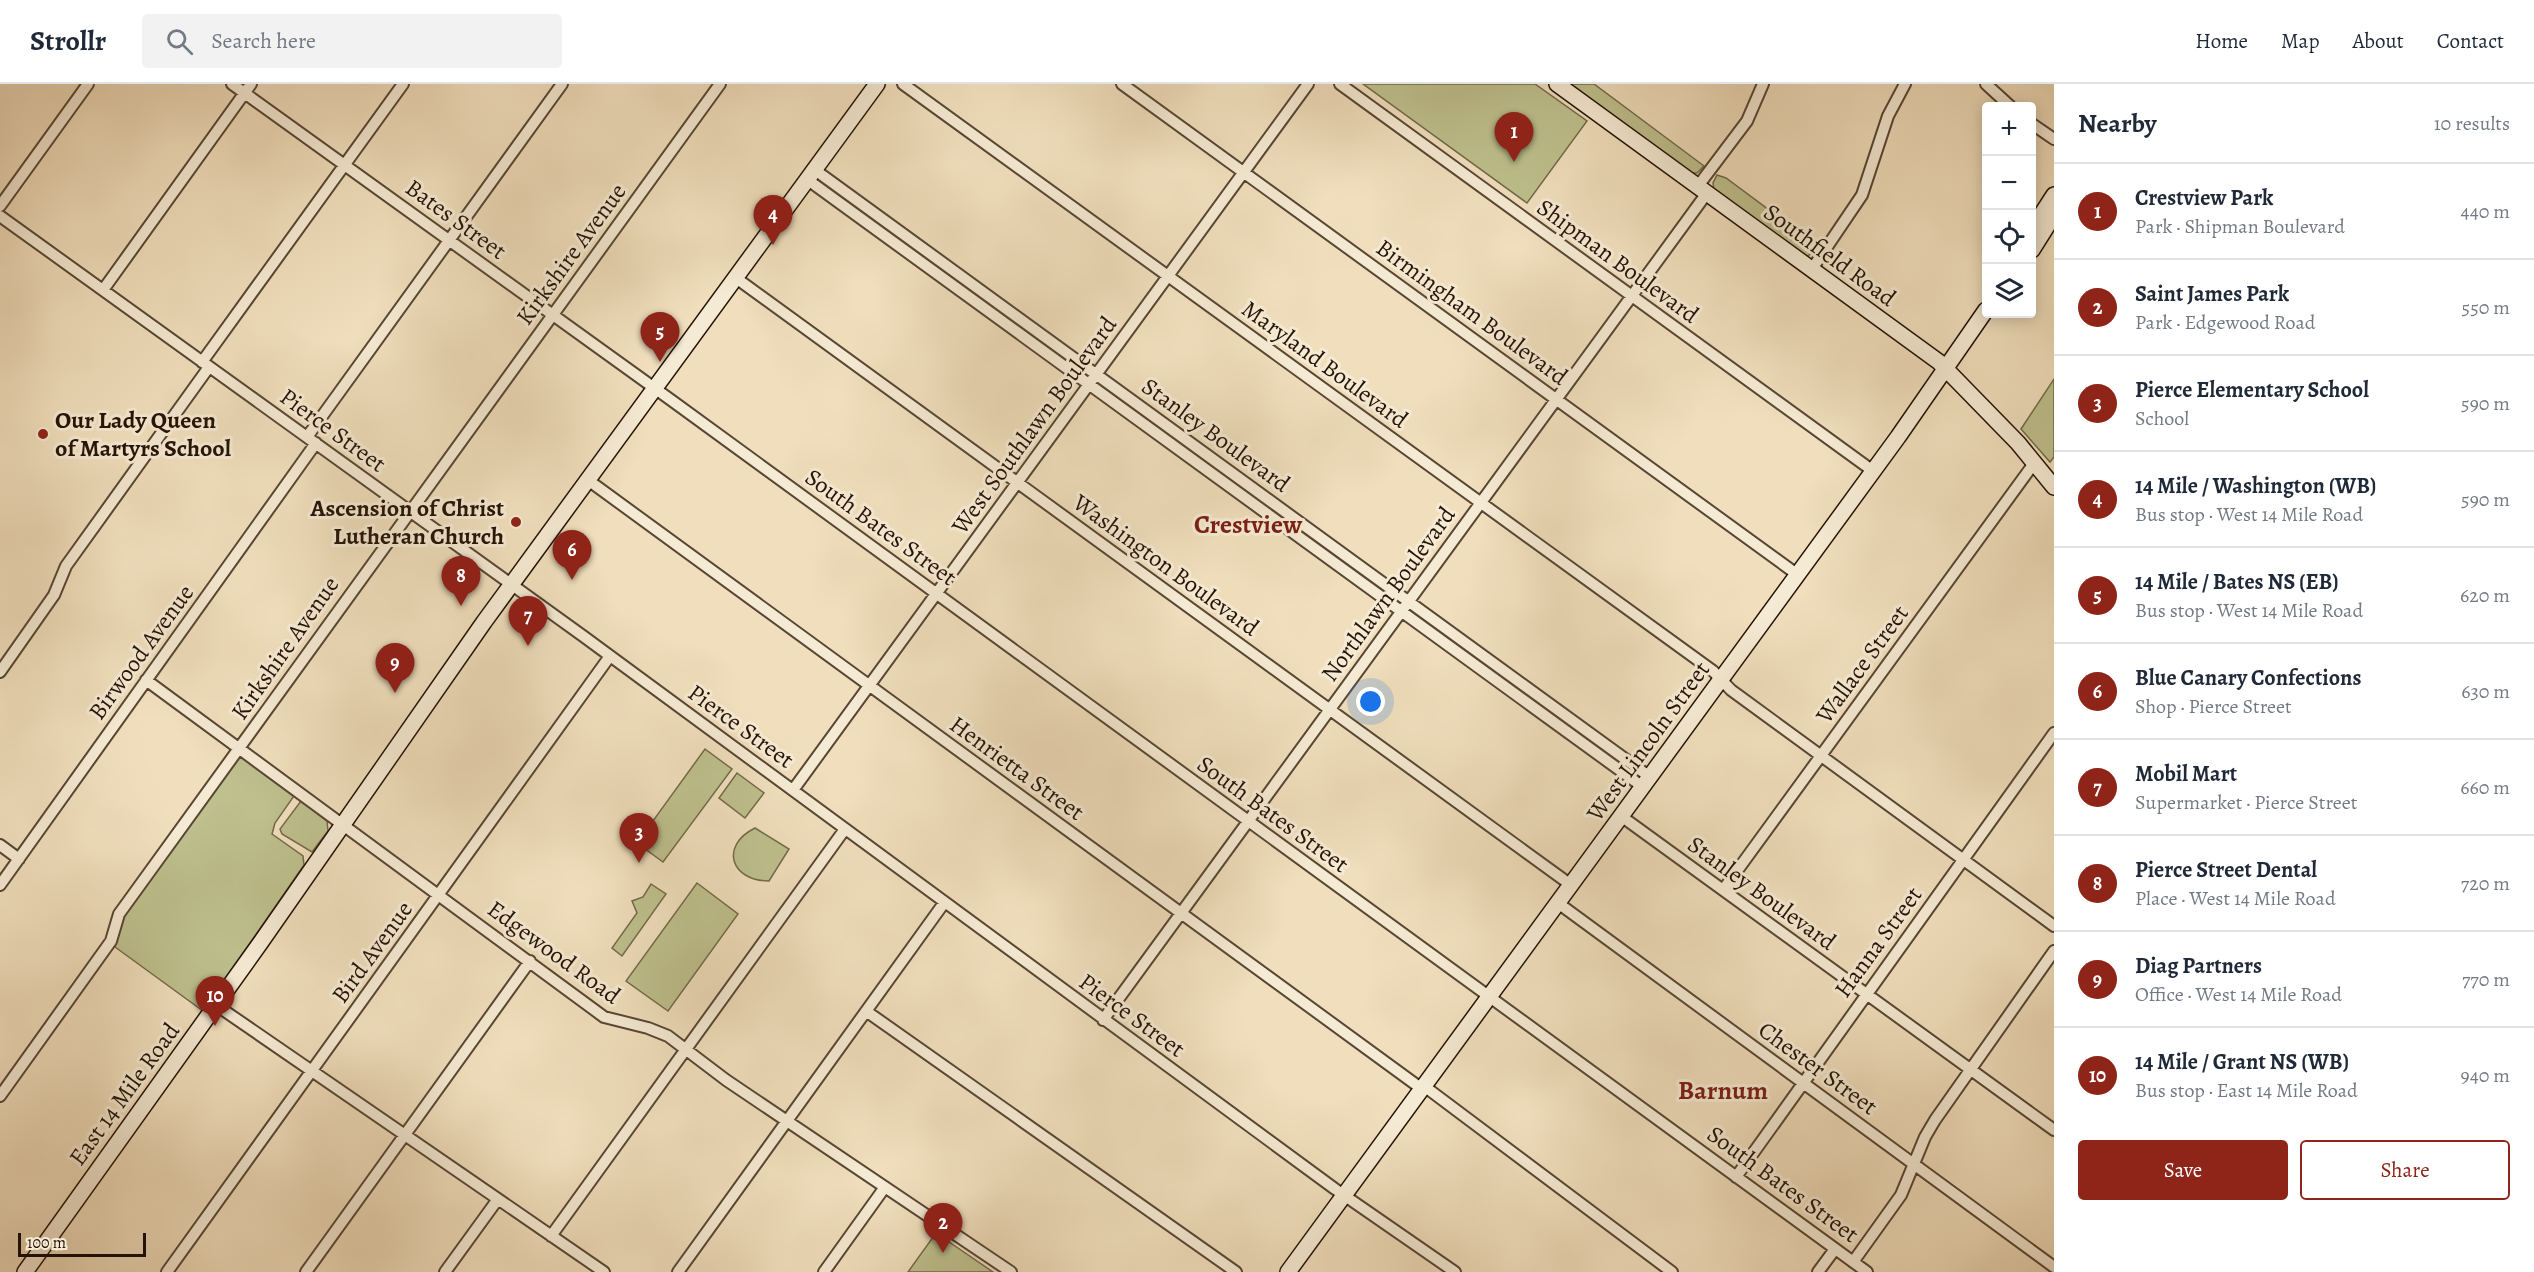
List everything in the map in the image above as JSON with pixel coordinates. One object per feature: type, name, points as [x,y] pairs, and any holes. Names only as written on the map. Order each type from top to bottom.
[{"type":"main road","name":"East 14 Mile Road","points":[[25,1272],[511,585],[877,84]]},
{"type":"main road","name":"Southfield Road","points":[[1557,84],[1947,369],[2035,462],[2054,488]]},
{"type":"main road","points":[[2036,222],[2054,195]]},
{"type":"main road","points":[[2036,242],[2054,215]]},
{"type":"main road","name":"West Lincoln Street","points":[[1288,1272],[1798,575],[1947,369],[1982,316]]},
{"type":"street","points":[[0,206],[88,84]]},
{"type":"street","name":"Bates Street","points":[[232,84],[248,88],[344,165],[656,389]]},
{"type":"street","points":[[0,672],[54,595],[66,566],[344,165],[403,84]]},
{"type":"street","name":"Birwood Avenue","points":[[0,885],[146,680],[448,240],[562,84]]},
{"type":"street","name":"Kirkshire Avenue","points":[[0,1096],[111,941],[120,914],[409,511],[720,84]]},
{"type":"street","name":"Maryland Boulevard","points":[[903,84],[1713,671],[1721,680],[1822,756],[2054,926]]},
{"type":"street","name":"Birmingham Boulevard","points":[[1122,84],[1798,575]]},
{"type":"street","name":"West Southlawn Boulevard","points":[[793,790],[1308,84]]},
{"type":"street","name":"Shipman Boulevard","points":[[1340,84],[1873,471]]},
{"type":"street","name":"Northlawn Boulevard","points":[[1103,1020],[1632,296],[1747,121],[1763,84]]},
{"type":"street","points":[[1812,269],[1862,195],[1888,116],[1905,84]]},
{"type":"street","points":[[1986,84],[2006,102]]},
{"type":"street","points":[[103,290],[248,88]]},
{"type":"street","points":[[2036,127],[2054,139]]},
{"type":"street","name":"Stanley Boulevard","points":[[811,175],[1646,782]]},
{"type":"street","name":"Pierce Street","points":[[0,216],[610,656],[1344,1196],[1455,1272]]},
{"type":"street","name":"Washington Boulevard","points":[[736,278],[1571,885]]},
{"type":"street","name":"South Bates Street","points":[[656,389],[1867,1272]]},
{"type":"street","name":"Wallace Street","points":[[1723,890],[2035,462]]},
{"type":"street","name":"Henrietta Street","points":[[588,480],[1672,1272]]},
{"type":"street","name":"Bird Avenue","points":[[167,1272],[610,656]]},
{"type":"street","name":"Edgewood Road","points":[[146,680],[604,1017],[658,1031],[726,1080],[1011,1272]]},
{"type":"street","name":"Hanna Street","points":[[1736,1177],[2054,733]]},
{"type":"street","name":"Stanley Boulevard","points":[[1621,816],[2054,1130]]},
{"type":"street","points":[[551,1236],[845,829]]},
{"type":"street","points":[[0,845],[19,859]]},
{"type":"street","points":[[678,1272],[944,903]]},
{"type":"street","name":"Chester Street","points":[[1558,903],[2054,1267]]},
{"type":"street","points":[[1853,1262],[1901,1195],[1925,1137],[2054,951]]},
{"type":"street","points":[[306,1272],[530,961]]},
{"type":"street","points":[[216,1005],[551,1236],[587,1268],[604,1272]]},
{"type":"street","points":[[866,1011],[1236,1272]]},
{"type":"street","points":[[824,1272],[885,1187]]},
{"type":"street","points":[[445,1272],[498,1199]]},
{"type":"street","points":[[1818,1272],[1835,1249]]},
{"type":"green space","points":[[1363,84],[1535,84],[1587,121],[1527,203]]},
{"type":"green space","points":[[1564,84],[1594,84],[1704,166],[1697,173],[1690,173]]},
{"type":"green space","points":[[1717,175],[1726,178],[1815,244],[1816,251],[1804,258],[1714,190],[1713,183]]},
{"type":"green space","points":[[2054,379],[2054,457],[2050,462],[2021,429]]},
{"type":"green space","points":[[705,749],[732,769],[663,862],[637,843]]},
{"type":"green space","points":[[237,757],[245,759],[294,796],[275,823],[272,834],[303,856],[304,865],[203,1011],[115,947],[120,921]]},
{"type":"green space","points":[[737,773],[764,793],[745,818],[719,798]]},
{"type":"green space","points":[[301,801],[327,821],[328,831],[312,852],[282,834],[280,829]]},
{"type":"green space","points":[[755,828],[789,849],[769,881],[746,875],[738,869],[734,861],[737,844],[744,835]]},
{"type":"green space","points":[[697,883],[738,914],[668,1011],[626,981]]},
{"type":"green space","points":[[651,884],[666,894],[622,956],[612,948],[637,913],[632,901],[643,897]]},
{"type":"green space","points":[[936,1233],[993,1272],[908,1272]]},
{"type":"place","name":"Crestview Park","points":[[1514,162]]},
{"type":"place","name":"14 Mile / Washington (WB)","points":[[773,245]]},
{"type":"place","name":"14 Mile / Bates NS (EB)","points":[[660,362]]},
{"type":"place","name":"Our Lady Queen of Martyrs School","points":[[43,434]]},
{"type":"place","name":"Ascension of Christ Lutheran Church","points":[[516,522]]},
{"type":"place","name":"Blue Canary Confections","points":[[572,580]]},
{"type":"place","name":"Pierce Street Dental","points":[[461,606]]},
{"type":"place","name":"Mobil Mart","points":[[528,646]]},
{"type":"place","name":"Diag Partners","points":[[395,693]]},
{"type":"place","name":"Pierce Elementary School","points":[[639,863]]},
{"type":"place","name":"14 Mile / Grant NS (WB)","points":[[215,1026]]},
{"type":"place","name":"Saint James Park","points":[[943,1253]]},
{"type":"district","name":"Crestview","points":[[1248,524]]},
{"type":"district","name":"Barnum","points":[[1723,1090]]}]
